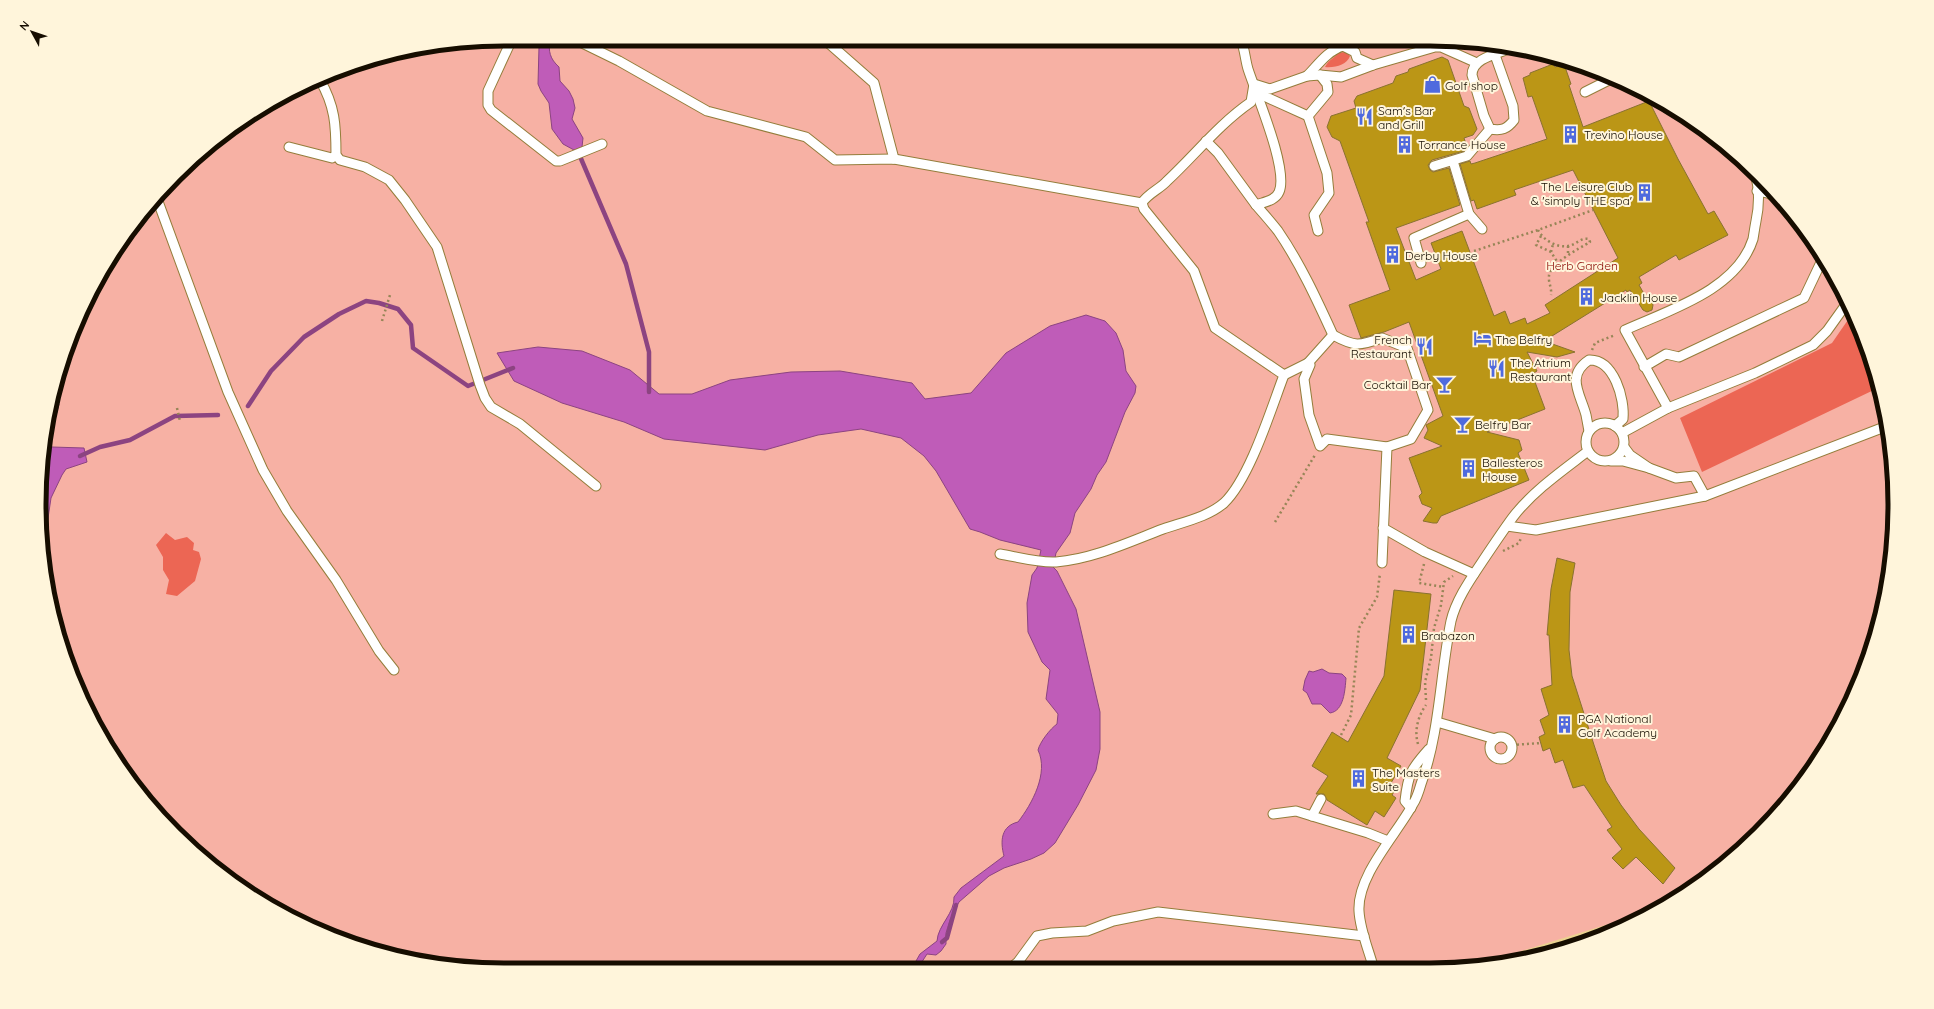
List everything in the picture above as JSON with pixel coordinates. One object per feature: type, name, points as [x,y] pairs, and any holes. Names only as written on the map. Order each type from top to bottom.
[{"type":"lane","points":[[509,46],[488,91],[488,105],[497,116],[556,161],[560,161],[602,144]]},
{"type":"lane","points":[[588,46],[625,64],[708,111],[806,137],[835,160],[894,159],[1142,203]]},
{"type":"lane","points":[[832,46],[874,83],[894,159]]},
{"type":"lane","points":[[1244,46],[1248,68],[1267,122],[1282,178],[1279,193],[1272,200],[1256,205]]},
{"type":"lane","points":[[1308,76],[1334,49],[1343,46],[1355,52],[1357,58],[1373,65]]},
{"type":"lane","points":[[1254,84],[1270,89],[1308,76],[1320,75],[1341,77],[1373,65],[1441,47],[1477,63]]},
{"type":"lane","points":[[1490,129],[1484,116],[1472,75],[1472,68],[1477,63],[1502,52]]},
{"type":"lane","points":[[1490,129],[1499,131],[1507,128],[1514,120],[1513,106],[1495,55]]},
{"type":"lane","points":[[1320,75],[1327,84],[1328,92]]},
{"type":"lane","points":[[1308,116],[1341,77]]},
{"type":"lane","points":[[1585,92],[1606,81]]},
{"type":"lane","points":[[322,84],[331,101],[334,113],[336,158]]},
{"type":"lane","points":[[1142,203],[1145,198],[1154,193],[1174,174],[1228,119],[1251,102],[1254,84]]},
{"type":"lane","points":[[1254,84],[1266,97],[1308,116],[1327,173],[1329,193],[1314,215],[1318,231]]},
{"type":"lane","points":[[1261,107],[1270,89]]},
{"type":"lane","points":[[1251,102],[1261,107]]},
{"type":"lane","points":[[1434,166],[1466,156],[1490,129]]},
{"type":"lane","points":[[1206,141],[1218,153],[1256,205],[1278,231],[1319,304],[1333,335],[1347,343],[1361,345],[1382,338],[1407,348],[1428,410],[1411,439],[1387,447],[1326,439],[1320,446],[1309,415],[1304,379],[1310,365],[1308,363]]},
{"type":"lane","points":[[289,147],[336,158],[365,167],[389,180],[437,247],[476,373],[485,398],[491,407],[520,424],[596,486]]},
{"type":"lane","points":[[1453,161],[1469,214],[1482,229]]},
{"type":"lane","points":[[1668,408],[1644,367],[1625,330],[1707,293],[1731,272],[1742,259],[1752,239],[1758,211],[1756,182]]},
{"type":"lane","points":[[1757,191],[1765,193]]},
{"type":"lane","points":[[1142,203],[1144,209],[1194,271],[1215,328],[1284,375],[1304,379]]},
{"type":"lane","points":[[159,204],[228,392],[263,470],[287,511],[336,580],[379,651],[394,670]]},
{"type":"lane","points":[[1421,263],[1414,238],[1469,214]]},
{"type":"lane","points":[[1644,367],[1666,354],[1679,357],[1804,298],[1820,264]]},
{"type":"lane","points":[[1622,433],[1668,408],[1754,373],[1813,344],[1828,331],[1844,308]]},
{"type":"lane","points":[[1000,554],[1055,562],[1084,557],[1208,513],[1224,502],[1236,486],[1255,449],[1284,375],[1308,363],[1333,335]]},
{"type":"lane","points":[[1589,431],[1586,414],[1578,396],[1576,382],[1580,369],[1589,360],[1595,360],[1601,363],[1614,378],[1618,386],[1624,413],[1623,419],[1615,426]]},
{"type":"lane","points":[[1649,468],[1630,455],[1624,447],[1622,433],[1615,426],[1601,423],[1589,431],[1586,438],[1588,451],[1596,459],[1603,461],[1623,461],[1649,468],[1676,478],[1694,476],[1706,496]]},
{"type":"lane","points":[[1507,526],[1536,530],[1706,496],[1881,428]]},
{"type":"lane","points":[[1376,446],[1386,461]]},
{"type":"lane","points":[[1382,563],[1387,447]]},
{"type":"lane","points":[[1611,461],[1619,455],[1624,447]]},
{"type":"lane","points":[[1372,963],[1364,936],[1359,910],[1361,894],[1365,882],[1388,841],[1411,808],[1422,783],[1437,722],[1452,619],[1467,585],[1514,516],[1541,488],[1588,451]]},
{"type":"lane","points":[[1383,528],[1425,552],[1474,574]]},
{"type":"lane","points":[[1437,722],[1495,739],[1505,737],[1512,745],[1511,753],[1505,758],[1497,758],[1490,749],[1492,742],[1495,739]]},
{"type":"lane","points":[[1411,808],[1405,801],[1409,775],[1415,765],[1431,748]]},
{"type":"lane","points":[[1312,816],[1322,799]]},
{"type":"lane","points":[[1273,814],[1296,811],[1368,833],[1388,841]]},
{"type":"lane","points":[[1017,963],[1037,936],[1052,933],[1087,931],[1113,921],[1158,912],[1364,936]]},
{"type":"path","points":[[1474,251],[1593,210]]},
{"type":"path","points":[[1538,230],[1541,236],[1553,244],[1568,246],[1585,238],[1589,239],[1590,242],[1558,263],[1550,271],[1551,295]]},
{"type":"path","points":[[1541,236],[1536,245],[1551,252],[1558,263]]},
{"type":"path","points":[[1551,252],[1553,244]]},
{"type":"path","points":[[1568,246],[1568,256]]},
{"type":"path","points":[[382,321],[390,296]]},
{"type":"path","points":[[1589,360],[1595,344],[1625,330]]},
{"type":"path","points":[[177,408],[180,419]]},
{"type":"path","points":[[1275,522],[1320,446]]},
{"type":"path","points":[[1502,552],[1519,543],[1524,529]]},
{"type":"path","points":[[1425,560],[1419,583],[1444,587]]},
{"type":"path","points":[[1341,735],[1351,715],[1359,628],[1377,597],[1382,563]]},
{"type":"path","points":[[1512,745],[1541,743]]},
{"type":"green space","name":"The Belfry","points":[[504,46],[1430,46],[1489,50],[1519,55],[1577,70],[1632,93],[1659,107],[1684,123],[1709,141],[1754,180],[1793,225],[1827,275],[1841,302],[1864,357],[1879,415],[1887,475],[1887,534],[1879,594],[1864,652],[1841,707],[1827,734],[1793,784],[1754,829],[1709,868],[1684,886],[1659,902],[1626,919],[1503,957],[1459,962],[1430,963],[504,963],[445,959],[415,954],[357,939],[302,916],[275,902],[225,868],[202,849],[180,829],[141,784],[107,734],[93,707],[70,652],[62,623],[55,594],[47,534],[46,504],[50,445],[55,415],[70,357],[93,302],[107,275],[123,250],[160,202],[180,180],[202,160],[250,123],[275,107],[302,93],[357,70],[415,55],[445,50]]},
{"type":"shaded area","points":[[549,46],[550,55],[559,67],[560,81],[569,91],[573,99],[575,108],[572,119],[583,138],[582,147],[574,150],[563,144],[552,129],[549,103],[538,84],[539,47]]},
{"type":"shaded area","points":[[1345,52],[1350,56],[1346,62],[1333,67],[1325,67],[1338,53]]},
{"type":"shaded area","points":[[1086,315],[1105,321],[1116,333],[1123,350],[1126,371],[1136,386],[1135,393],[1125,412],[1106,462],[1097,475],[1091,489],[1075,513],[1070,533],[1056,553],[1053,567],[1057,571],[1076,609],[1100,712],[1100,749],[1096,770],[1078,805],[1055,843],[1044,853],[1004,868],[989,876],[959,902],[950,920],[946,933],[946,944],[941,951],[936,955],[927,954],[921,963],[915,963],[920,954],[937,941],[940,930],[954,903],[954,897],[961,888],[1004,856],[1002,845],[1003,835],[1008,827],[1018,822],[1029,806],[1040,778],[1041,759],[1038,750],[1051,729],[1057,724],[1058,714],[1046,699],[1050,670],[1042,662],[1028,632],[1027,603],[1032,575],[1037,568],[1041,550],[1000,540],[970,529],[936,471],[924,456],[901,438],[861,429],[818,435],[765,450],[664,439],[624,422],[562,403],[514,381],[497,353],[538,347],[582,351],[630,370],[659,394],[692,394],[730,380],[791,372],[840,371],[912,383],[925,399],[971,393],[1006,353],[1050,326]]},
{"type":"shaded area","points":[[1849,319],[1864,357],[1873,390],[1702,472],[1680,418],[1832,343]]},
{"type":"shaded area","points":[[58,403],[59,404],[54,423]]},
{"type":"shaded area","points":[[50,446],[84,448],[87,462],[66,469],[62,475],[51,498],[47,525],[47,475]]},
{"type":"shaded area","points":[[166,533],[175,540],[187,537],[194,543],[193,550],[199,552],[201,559],[195,581],[177,596],[166,594],[169,580],[163,570],[163,557],[156,545]]},
{"type":"shaded area","points":[[1322,669],[1329,673],[1342,674],[1346,678],[1341,704],[1335,711],[1330,713],[1321,704],[1312,704],[1307,693],[1303,690],[1309,671],[1313,672]]},
{"type":"building","points":[[1442,57],[1448,60],[1464,106],[1469,108],[1477,129],[1473,135],[1464,138],[1467,147],[1464,151],[1432,160],[1428,165],[1430,170],[1433,172],[1449,168],[1460,205],[1396,228],[1416,280],[1441,269],[1431,243],[1462,231],[1494,316],[1505,311],[1510,324],[1525,318],[1527,324],[1550,313],[1545,305],[1618,258],[1573,170],[1514,190],[1516,195],[1477,209],[1474,200],[1471,201],[1460,164],[1470,161],[1471,164],[1475,163],[1547,139],[1532,96],[1528,97],[1523,78],[1530,75],[1530,73],[1553,64],[1555,67],[1560,65],[1565,67],[1571,84],[1569,85],[1583,127],[1648,101],[1650,102],[1708,214],[1714,211],[1728,235],[1679,260],[1676,255],[1639,277],[1642,283],[1639,285],[1647,299],[1651,300],[1653,305],[1652,310],[1647,312],[1643,310],[1630,290],[1627,292],[1626,290],[1544,341],[1575,352],[1557,357],[1527,352],[1537,371],[1532,374],[1545,409],[1487,432],[1519,440],[1522,450],[1518,453],[1529,480],[1441,516],[1437,523],[1423,521],[1432,508],[1422,504],[1419,496],[1422,493],[1409,458],[1442,446],[1424,438],[1428,430],[1426,425],[1443,416],[1409,322],[1384,332],[1361,338],[1349,305],[1390,290],[1366,222],[1369,222],[1340,141],[1332,137],[1327,127],[1331,116],[1356,108],[1354,101],[1357,96],[1393,83],[1396,76],[1408,72],[1409,69]]},
{"type":"building","name":"PGA National Golf Academy","points":[[1557,558],[1575,563],[1570,592],[1569,650],[1572,676],[1594,745],[1606,781],[1621,805],[1639,829],[1675,868],[1663,884],[1636,857],[1623,869],[1612,858],[1622,849],[1607,830],[1612,827],[1584,785],[1573,788],[1563,760],[1555,763],[1550,748],[1543,751],[1539,737],[1545,734],[1540,720],[1549,715],[1541,689],[1552,685],[1549,635],[1547,635],[1551,589]]},
{"type":"building","points":[[1394,590],[1431,594],[1420,690],[1387,758],[1401,766],[1391,783],[1397,787],[1392,795],[1396,798],[1384,817],[1375,811],[1367,825],[1327,800],[1324,794],[1316,794],[1328,776],[1312,766],[1332,732],[1348,742],[1384,676]]},
{"type":"waterway","points":[[579,154],[626,264],[649,352],[649,392]]},
{"type":"waterway","points":[[248,406],[271,371],[304,337],[339,314],[366,301],[379,303],[398,309],[411,325],[413,348],[468,386],[513,368]]},
{"type":"waterway","points":[[80,456],[100,447],[130,440],[175,416],[218,415]]},
{"type":"waterway","points":[[942,942],[947,938],[956,905]]},
{"type":"place","name":"Golf shop","points":[[1432,85]]},
{"type":"place","name":"Sam's Bar and Grill","points":[[1365,117]]},
{"type":"place","name":"Trevino House","points":[[1571,134]]},
{"type":"place","name":"Torrance House","points":[[1405,144]]},
{"type":"place","name":"The Leisure Club & 'simply THE spa'","points":[[1645,193]]},
{"type":"place","name":"Derby House","points":[[1392,255]]},
{"type":"place","name":"Jacklin House","points":[[1587,297]]},
{"type":"place","name":"The Belfry","points":[[1482,339]]},
{"type":"place","name":"French Restaurant","points":[[1425,346]]},
{"type":"place","name":"The Atrium Restaurant","points":[[1497,369]]},
{"type":"place","name":"Cocktail Bar","points":[[1444,384]]},
{"type":"place","name":"Belfry Bar","points":[[1462,424]]},
{"type":"place","name":"Ballesteros House","points":[[1469,469]]},
{"type":"place","name":"Brabazon","points":[[1408,635]]},
{"type":"place","name":"PGA National Golf Academy","points":[[1565,725]]},
{"type":"place","name":"The Masters Suite","points":[[1359,779]]},
{"type":"park label","name":"Herb Garden","points":[[1582,265]]}]
